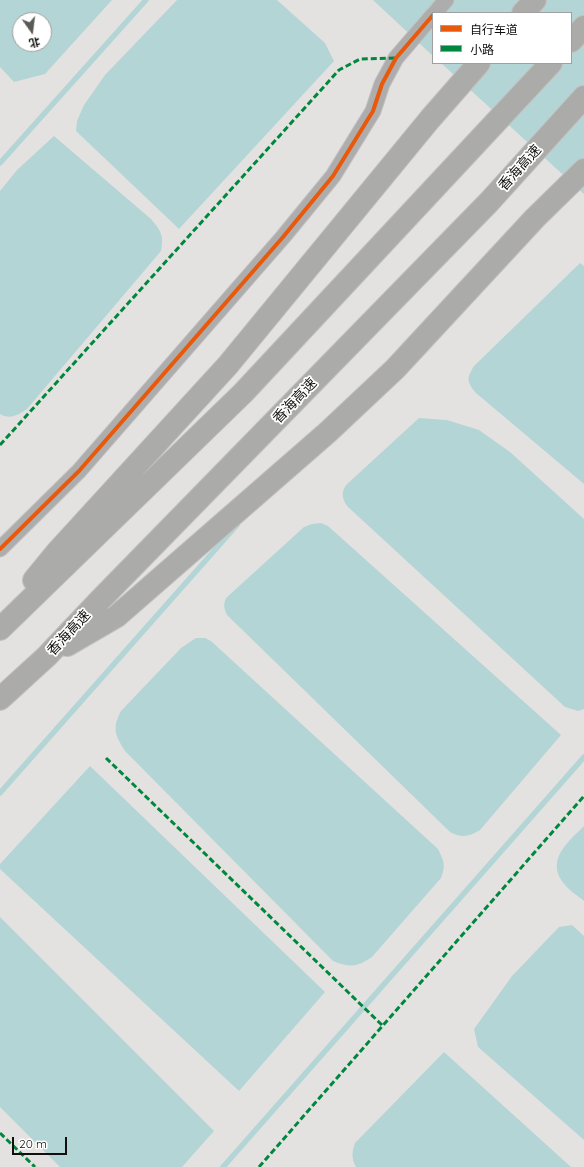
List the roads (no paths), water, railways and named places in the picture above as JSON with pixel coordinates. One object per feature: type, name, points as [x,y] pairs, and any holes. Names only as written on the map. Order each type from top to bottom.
[{"type":"highway","points":[[524,12],[535,0]]},
{"type":"highway","points":[[572,40],[584,26]]},
{"type":"highway","points":[[0,622],[57,552],[228,365],[425,125],[478,64]]},
{"type":"highway","points":[[0,630],[242,393],[550,64]]},
{"type":"highway","name":"香海高速","points":[[0,699],[47,656],[105,594],[489,202],[584,97]]},
{"type":"highway","points":[[47,656],[117,616],[328,432],[395,369],[535,218],[584,170]]},
{"type":"street","points":[[436,12],[446,0]]},
{"type":"street","points":[[0,549],[79,471],[283,237],[333,176],[373,111],[382,84],[396,58],[432,16]]},
{"type":"water","points":[[0,0],[112,0],[45,74],[14,82],[0,67]]},
{"type":"water","points":[[177,0],[277,0],[325,43],[334,61],[179,229],[76,131],[77,121],[84,105],[105,75]]},
{"type":"water","points":[[373,0],[584,0],[584,194],[442,64],[572,64],[572,12],[432,12],[432,55]]},
{"type":"water","points":[[54,136],[151,219],[162,237],[161,251],[27,409],[17,415],[7,417],[0,414],[0,191],[17,170]]},
{"type":"water","points":[[580,263],[584,266],[584,484],[476,393],[469,383],[469,377],[474,366]]},
{"type":"water","points":[[419,418],[447,420],[479,430],[510,452],[584,519],[584,709],[578,711],[565,707],[345,503],[343,491],[346,485]]},
{"type":"water","points":[[321,523],[328,526],[561,735],[480,830],[465,836],[450,832],[227,615],[224,606],[226,598],[304,527]]},
{"type":"water","points":[[196,638],[205,638],[211,641],[438,849],[444,863],[441,878],[372,957],[362,963],[358,965],[344,965],[333,961],[125,751],[119,740],[116,731],[116,722],[121,711],[181,648]]},
{"type":"water","points":[[90,766],[325,992],[239,1091],[0,869],[0,864]]},
{"type":"water","points":[[584,826],[584,901],[565,885],[559,876],[557,868],[558,860],[565,845]]},
{"type":"water","points":[[0,917],[214,1131],[182,1167],[60,1167],[0,1107]]},
{"type":"water","points":[[572,925],[584,936],[584,1140],[478,1047],[474,1029],[512,976],[559,927]]},
{"type":"water","points":[[444,1052],[571,1167],[356,1167],[352,1155],[355,1143]]},
{"type":"waterway","points":[[0,163],[146,0]]},
{"type":"waterway","points":[[0,793],[237,525]]},
{"type":"waterway","points":[[223,1167],[584,757]]}]
